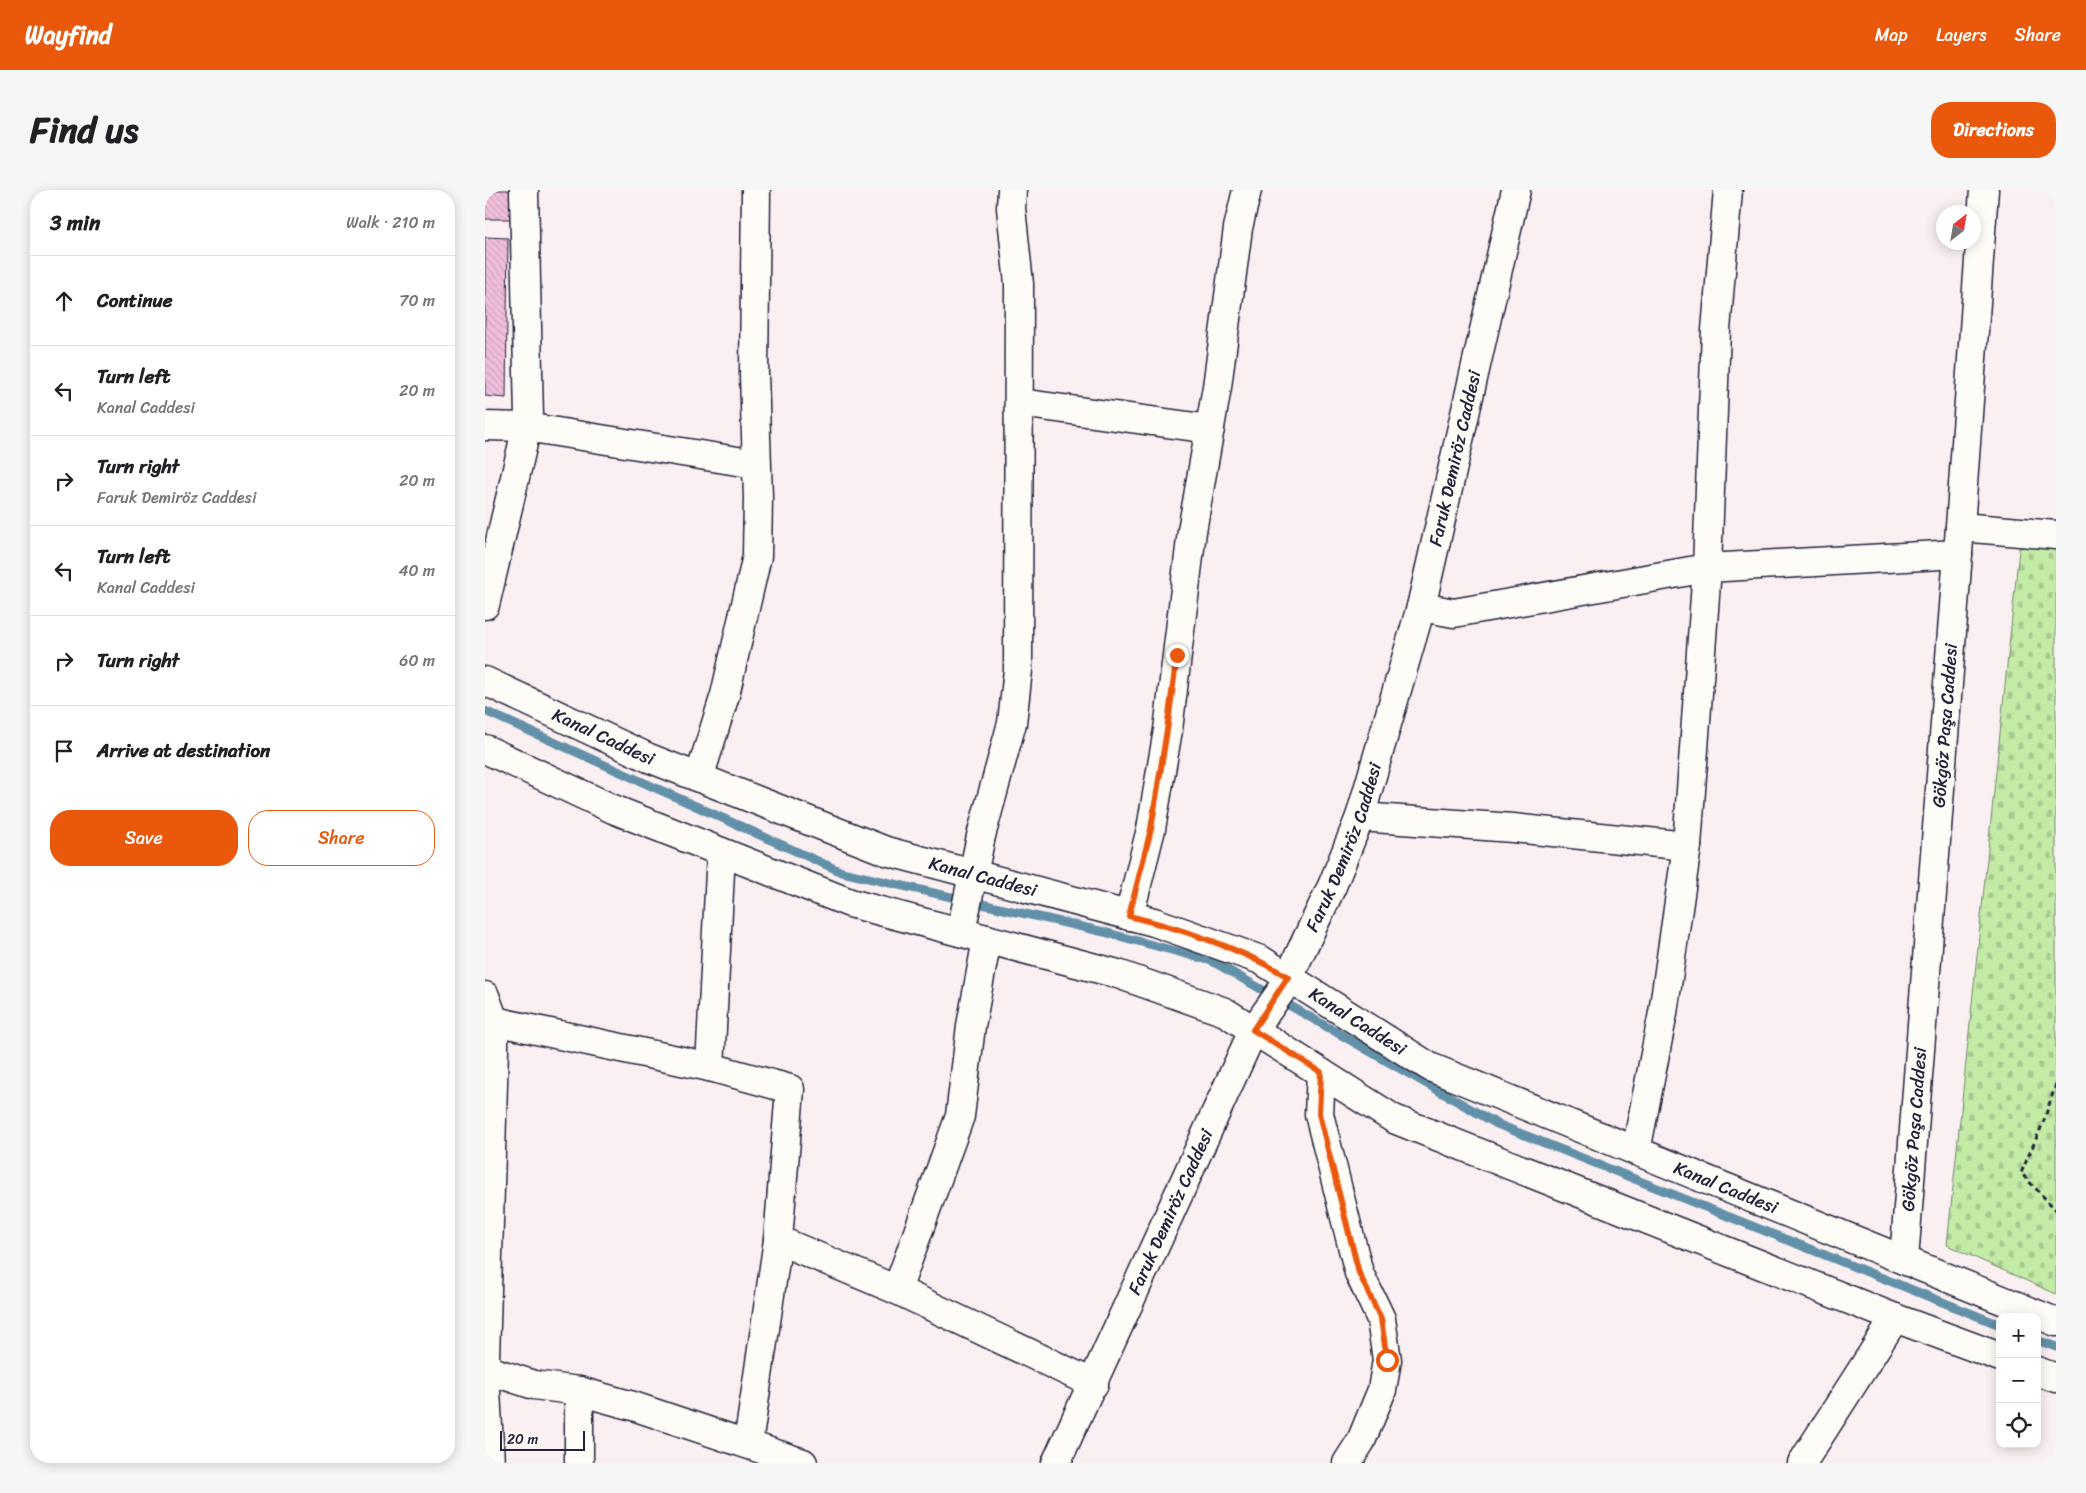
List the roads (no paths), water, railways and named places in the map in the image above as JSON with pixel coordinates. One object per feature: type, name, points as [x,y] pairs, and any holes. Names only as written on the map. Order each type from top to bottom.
[{"type":"street","points":[[485,605],[529,418],[524,190]]},
{"type":"street","points":[[699,778],[725,694],[757,556],[757,464],[754,374],[756,190]]},
{"type":"street","points":[[962,926],[972,878],[1012,723],[1018,670],[1019,284],[1011,208],[1013,190]]},
{"type":"street","points":[[1129,916],[1151,829],[1167,730],[1192,532],[1210,429],[1238,228],[1247,190]]},
{"type":"street","name":"Faruk Demiröz Caddesi","points":[[1056,1463],[1259,1023],[1286,982],[1333,886],[1360,817],[1421,606],[1516,190]]},
{"type":"street","points":[[1636,1151],[1663,1013],[1687,846],[1707,568],[1716,330],[1728,190]]},
{"type":"street","name":"Gökgöz Paşa Caddesi","points":[[1904,1260],[1984,190]]},
{"type":"street","points":[[1020,403],[1210,429]]},
{"type":"street","points":[[485,426],[526,427],[757,464]]},
{"type":"street","points":[[1960,527],[2056,535]]},
{"type":"street","points":[[1421,606],[1454,613],[1707,568],[1958,554]]},
{"type":"street","name":"Kanal Caddesi","points":[[485,681],[649,758],[886,851],[972,878],[1154,922],[1261,960],[1286,982],[1430,1068],[2056,1322]]},
{"type":"street","points":[[485,749],[613,809],[850,903],[962,926],[987,939],[1118,974],[1259,1023],[1321,1072],[1394,1119],[1895,1318],[1996,1356]]},
{"type":"street","points":[[1360,817],[1513,828],[1687,846]]},
{"type":"street","points":[[710,1067],[721,852]]},
{"type":"street","points":[[897,1290],[960,1116],[971,1026],[987,939]]},
{"type":"street","points":[[485,1358],[490,1008],[790,1089],[778,1240],[748,1444]]},
{"type":"street","points":[[1321,1072],[1319,1114],[1359,1273],[1381,1319],[1387,1360],[1382,1390],[1361,1441],[1347,1463]]},
{"type":"street","points":[[778,1240],[897,1290],[1094,1384]]},
{"type":"street","points":[[1801,1463],[1895,1318]]},
{"type":"street","points":[[490,1463],[485,1371],[534,1385],[579,1391],[803,1463]]},
{"type":"street","points":[[2041,1372],[2056,1378]]},
{"type":"street","points":[[579,1391],[579,1463]]},
{"type":"waterway","points":[[485,711],[842,872],[1104,932],[1212,961],[1497,1124],[1996,1323]]},
{"type":"waterway","points":[[2041,1341],[2056,1347]]}]
